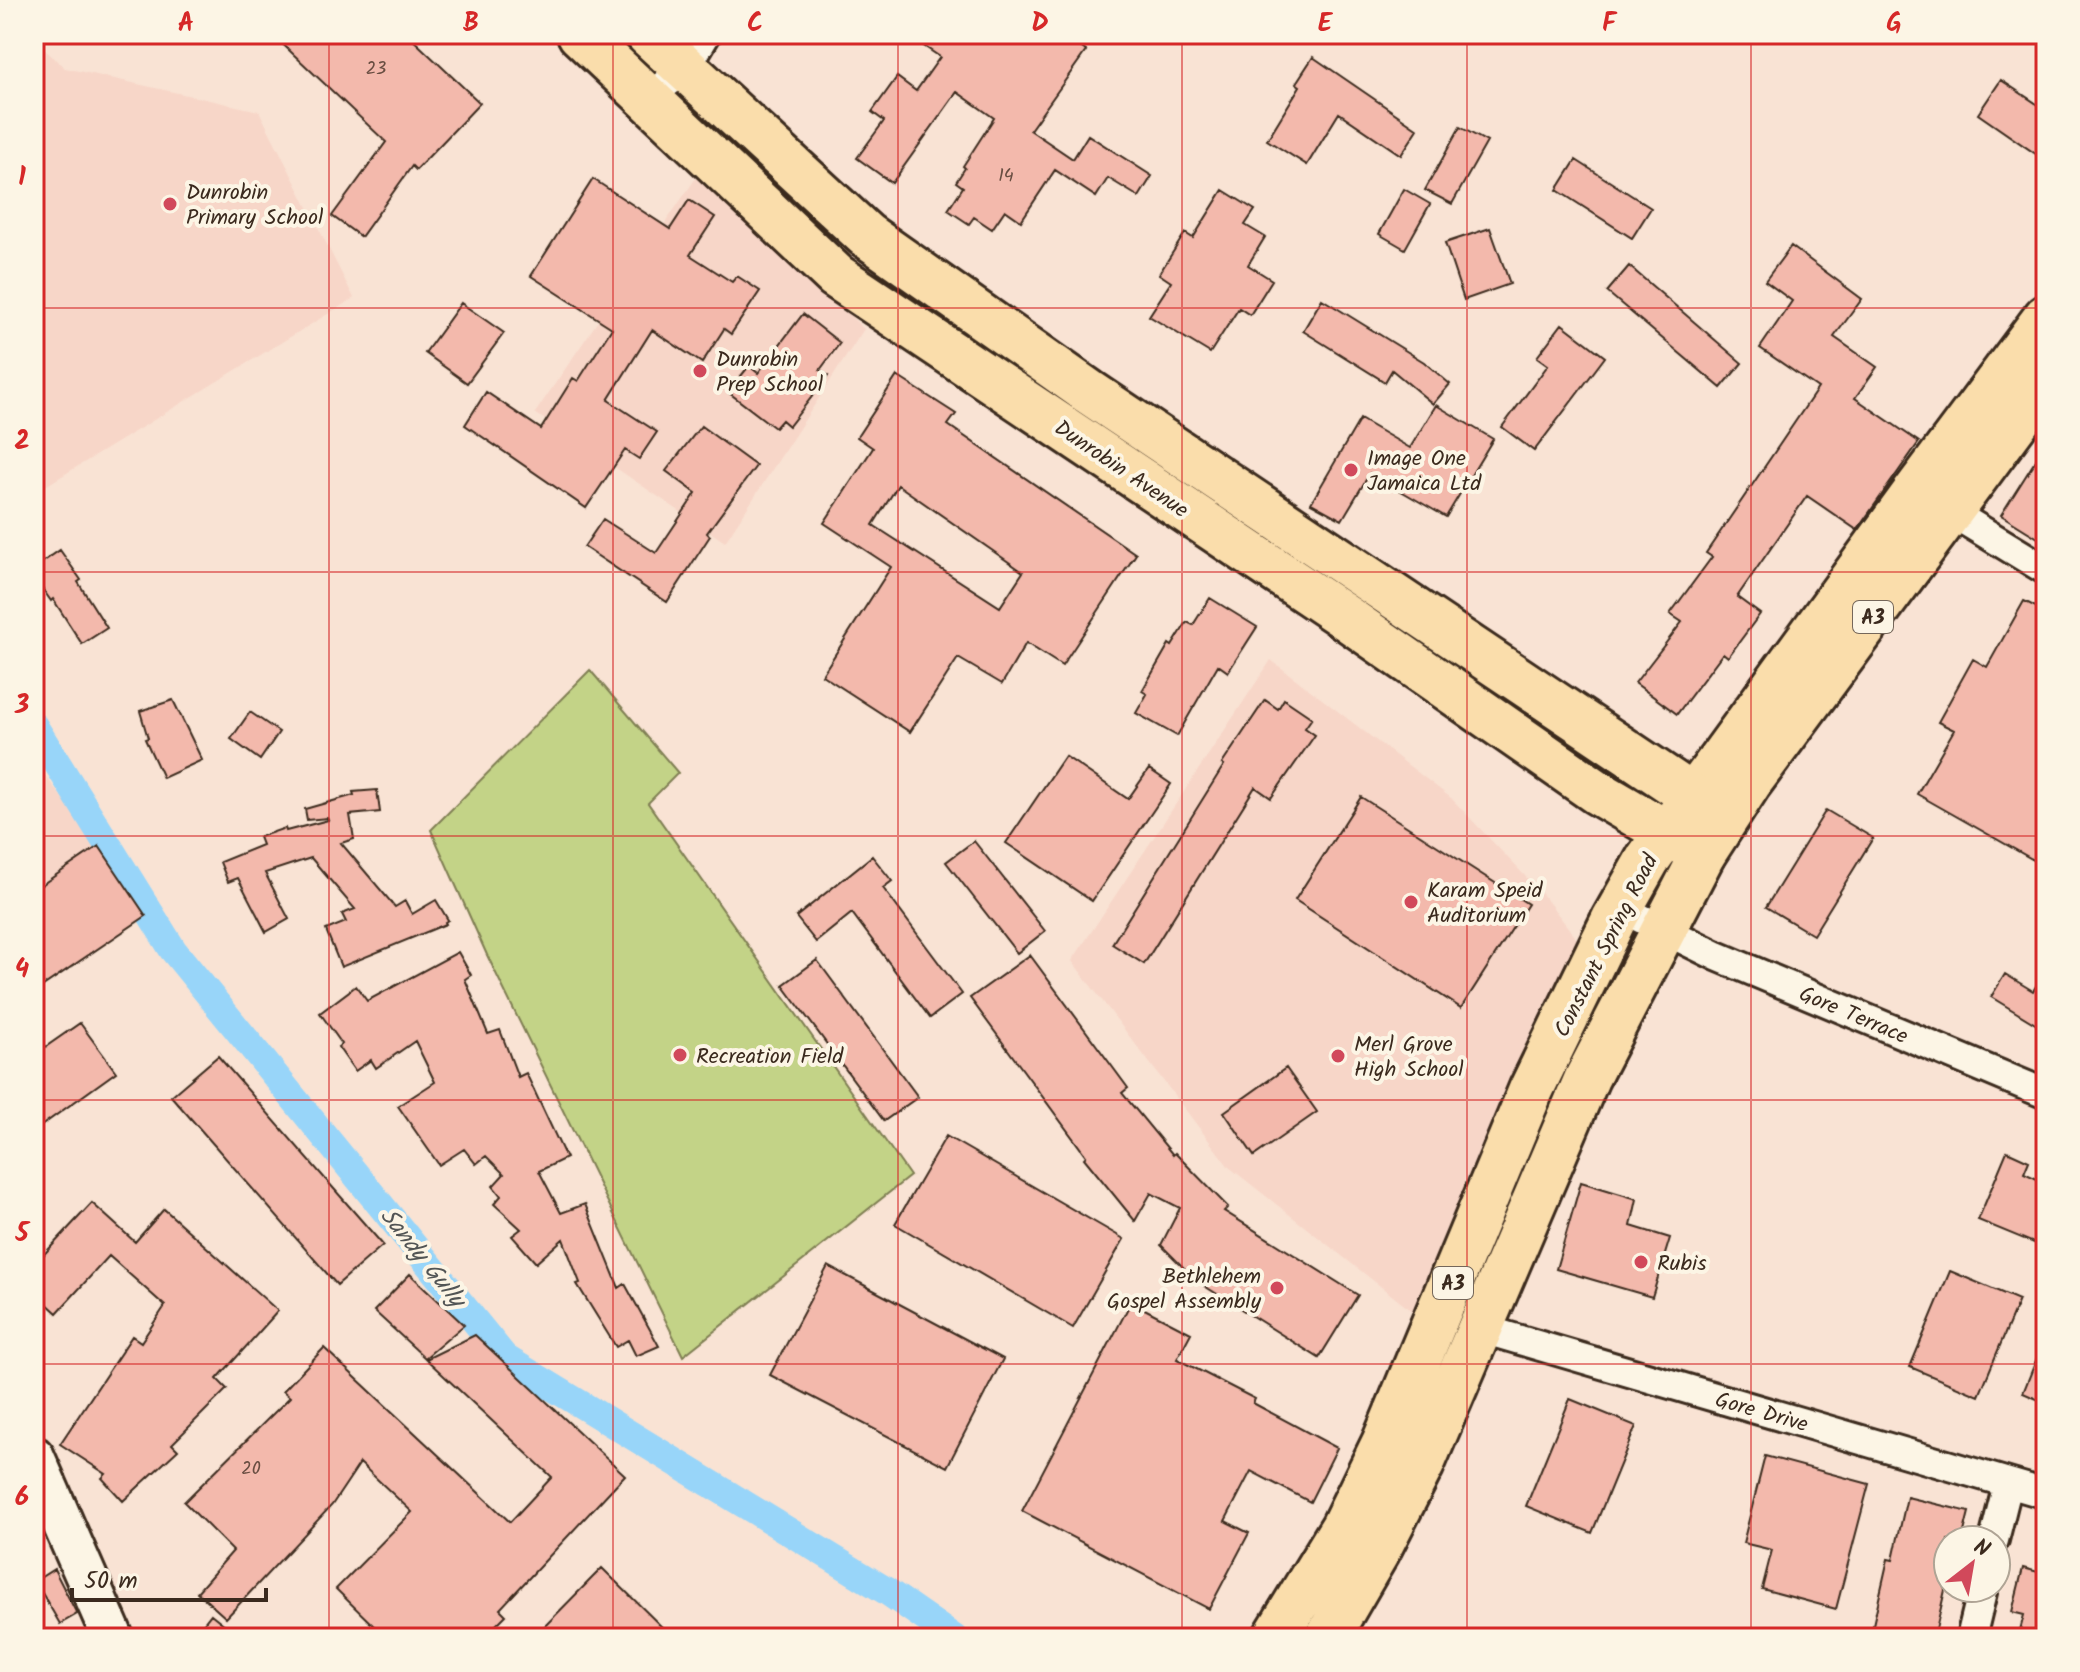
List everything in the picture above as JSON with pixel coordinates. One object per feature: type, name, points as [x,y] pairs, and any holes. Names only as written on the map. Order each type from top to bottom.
[{"type":"main road","name":"Dunrobin Avenue","points":[[580,34],[836,276],[1348,619],[1597,792],[1703,854]]},
{"type":"main road","name":"Dunrobin Avenue","points":[[648,34],[696,52],[866,235],[1089,392],[1708,806]]},
{"type":"main road","name":"Constant Spring Road","points":[[1327,1638],[1377,1552],[1422,1464],[1587,1078],[1703,854],[1708,806],[2046,317]]},
{"type":"main road","name":"Constant Spring Road","points":[[1275,1638],[1343,1527],[1384,1443],[1531,1090],[1620,908],[1666,832],[1708,806],[1951,512],[2046,382]]},
{"type":"main road","points":[[34,1457],[111,1637]]},
{"type":"street","points":[[647,98],[696,52]]},
{"type":"street","points":[[1951,512],[2046,570]]},
{"type":"street","name":"Gore Terrace","points":[[1620,908],[1717,956],[2046,1094]]},
{"type":"street","name":"Gore Drive","points":[[1479,1328],[2046,1494]]},
{"type":"street","points":[[1998,1524],[2008,1484]]},
{"type":"street","points":[[1971,1638],[1979,1604]]},
{"type":"shaded area","name":"Dunrobin Primary School","points":[[34,40],[65,68],[259,111],[354,298],[34,493]]},
{"type":"shaded area","name":"Dunrobin Prep School","points":[[700,172],[864,329],[725,542],[535,413]]},
{"type":"shaded area","name":"Merl Grove High School","points":[[1271,660],[1451,798],[1543,895],[1580,943],[1422,1319],[1229,1167],[1072,961]]},
{"type":"shaded area","points":[[34,761],[99,846],[146,916],[34,992]]},
{"type":"green space","name":"Recreation Field","points":[[590,670],[678,773],[648,803],[910,1176],[683,1356],[487,955],[431,830]]},
{"type":"building","points":[[272,34],[407,34],[480,103],[416,170],[412,166],[361,237],[332,216],[386,142]]},
{"type":"building","points":[[906,34],[1062,34],[1086,51],[1030,130],[1073,159],[1088,135],[1152,176],[1139,197],[1108,178],[1096,197],[1055,170],[1021,221],[1005,210],[992,229],[974,217],[969,224],[948,210],[963,187],[956,182],[965,168],[963,166],[994,118],[957,92],[892,183],[857,158],[884,121],[872,112],[897,77],[916,91],[940,57]]},
{"type":"building","points":[[1313,57],[1418,129],[1401,155],[1339,113],[1307,165],[1267,140],[1300,86],[1296,83]]},
{"type":"building","points":[[2001,80],[2046,110],[2046,161],[1978,114]]},
{"type":"building","points":[[1460,127],[1487,142],[1452,204],[1425,190]]},
{"type":"building","points":[[1576,160],[1651,208],[1632,238],[1557,190]]},
{"type":"building","points":[[593,179],[670,229],[689,200],[715,217],[690,255],[732,282],[737,276],[760,291],[731,334],[724,329],[702,363],[652,330],[608,400],[657,432],[639,459],[625,450],[586,508],[465,425],[486,392],[541,429],[573,378],[578,381],[612,328],[531,276]]},
{"type":"building","points":[[1404,189],[1430,204],[1405,249],[1379,234]]},
{"type":"building","points":[[1223,190],[1255,210],[1245,225],[1265,237],[1248,265],[1272,280],[1250,315],[1239,308],[1210,353],[1149,316],[1171,282],[1159,274],[1185,233],[1193,238]]},
{"type":"building","points":[[1490,228],[1510,284],[1464,300],[1445,243]]},
{"type":"building","points":[[1791,246],[1862,299],[1834,337],[1877,367],[1855,398],[1919,442],[1857,530],[1807,496],[1737,597],[1760,614],[1728,657],[1723,653],[1677,714],[1635,683],[1682,622],[1670,614],[1712,557],[1706,553],[1818,388],[1760,348],[1792,301],[1765,281]]},
{"type":"building","points":[[1629,266],[1742,363],[1721,388],[1607,292]]},
{"type":"building","points":[[1322,299],[1424,362],[1450,384],[1433,404],[1392,370],[1385,382],[1303,331]]},
{"type":"building","points":[[461,303],[504,333],[467,383],[425,353]]},
{"type":"building","points":[[803,314],[840,343],[820,370],[828,376],[789,426],[782,420],[775,428],[728,392],[749,366],[758,373]]},
{"type":"building","points":[[1562,324],[1605,357],[1534,451],[1502,427],[1548,365],[1537,357]]},
{"type":"building","points":[[897,376],[956,414],[948,425],[1136,554],[1062,666],[1026,643],[1002,684],[958,658],[910,732],[822,675],[891,567],[824,523],[873,448],[857,437]],"holes":[[[898,485],[1023,572],[1000,607],[873,525]]]},
{"type":"building","points":[[1436,405],[1493,439],[1446,517],[1370,473],[1342,520],[1311,503],[1360,419],[1410,448]]},
{"type":"building","points":[[701,426],[756,466],[707,533],[710,536],[667,602],[584,547],[603,519],[656,553],[696,493],[666,471]]},
{"type":"building","points":[[2046,444],[2046,543],[2001,515]]},
{"type":"building","points":[[60,550],[81,580],[78,582],[107,628],[82,644],[53,599],[51,601],[34,577],[34,568]]},
{"type":"building","points":[[1210,598],[1257,627],[1228,672],[1218,665],[1177,736],[1136,713],[1147,694],[1142,691],[1169,644],[1172,646],[1187,622],[1193,625]]},
{"type":"building","points":[[2024,601],[2046,612],[2046,867],[1917,794],[1954,730],[1938,722],[1973,659],[1987,667]]},
{"type":"building","points":[[1284,699],[1312,718],[1305,728],[1315,735],[1271,798],[1255,787],[1144,964],[1112,944],[1222,764],[1265,700],[1278,709]]},
{"type":"building","points":[[173,700],[202,760],[163,778],[145,739],[148,738],[140,711]]},
{"type":"building","points":[[250,712],[279,732],[260,760],[231,739]]},
{"type":"building","points":[[1065,756],[1128,799],[1149,769],[1171,784],[1092,901],[1006,843]]},
{"type":"building","points":[[377,790],[380,812],[350,815],[354,839],[341,843],[395,907],[405,901],[412,914],[436,900],[448,920],[446,924],[341,967],[326,930],[346,922],[342,914],[355,909],[311,858],[265,873],[289,919],[266,932],[238,878],[228,882],[220,862],[262,845],[259,837],[285,828],[286,831],[328,820],[307,820],[305,809],[354,795],[353,792]]},
{"type":"building","name":"Karam Speid Auditorium","points":[[1361,797],[1528,904],[1461,1008],[1295,900]]},
{"type":"building","points":[[1826,810],[1873,838],[1813,935],[1766,907]]},
{"type":"building","points":[[974,841],[1045,931],[1017,953],[946,862]]},
{"type":"building","points":[[99,846],[146,916],[34,992],[34,890]]},
{"type":"building","points":[[872,856],[892,881],[883,888],[962,994],[930,1018],[852,913],[816,942],[796,917]]},
{"type":"building","points":[[458,952],[471,975],[465,979],[488,1034],[500,1030],[518,1077],[526,1073],[566,1158],[539,1171],[561,1213],[585,1204],[619,1288],[625,1284],[659,1346],[636,1356],[628,1340],[616,1347],[577,1284],[580,1283],[563,1239],[536,1263],[512,1236],[521,1229],[494,1204],[501,1196],[493,1186],[504,1174],[486,1156],[476,1164],[464,1149],[439,1165],[398,1106],[435,1082],[415,1041],[376,1068],[371,1060],[355,1071],[338,1047],[342,1044],[320,1013],[356,986],[367,1001]]},
{"type":"building","points":[[1030,955],[1128,1088],[1122,1093],[1173,1155],[1175,1153],[1228,1207],[1224,1211],[1358,1295],[1319,1358],[1198,1282],[1161,1245],[1180,1208],[1151,1193],[1135,1221],[1084,1158],[1086,1156],[970,998]]},
{"type":"building","points":[[817,960],[918,1097],[884,1121],[783,985]]},
{"type":"building","points":[[2046,970],[2046,1011],[2037,1025],[1991,997],[2005,974],[2033,991]]},
{"type":"building","points":[[80,1023],[116,1072],[34,1131],[34,1055]]},
{"type":"building","points":[[218,1056],[383,1245],[337,1285],[171,1096]]},
{"type":"building","points":[[1286,1068],[1317,1112],[1254,1156],[1224,1112]]},
{"type":"building","points":[[946,1136],[1124,1239],[1073,1328],[895,1224]]},
{"type":"building","points":[[2007,1151],[2029,1161],[2024,1173],[2046,1183],[2046,1248],[1978,1220]]},
{"type":"building","name":"Rubis","points":[[1581,1182],[1637,1199],[1631,1226],[1670,1238],[1652,1297],[1556,1269]]},
{"type":"building","points":[[92,1203],[135,1242],[164,1209],[278,1311],[217,1379],[227,1389],[172,1444],[178,1450],[123,1501],[102,1478],[106,1474],[60,1444],[132,1336],[141,1342],[165,1306],[109,1256],[57,1313],[34,1292],[34,1265]]},
{"type":"building","points":[[828,1266],[1003,1359],[947,1467],[770,1375]]},
{"type":"building","points":[[1950,1271],[2019,1300],[1979,1396],[1910,1367]]},
{"type":"building","points":[[410,1274],[464,1325],[425,1358],[374,1311]]},
{"type":"building","points":[[1131,1302],[1191,1333],[1177,1359],[1255,1399],[1253,1403],[1337,1448],[1310,1502],[1251,1471],[1225,1521],[1249,1533],[1209,1609],[1022,1511]]},
{"type":"building","points":[[475,1335],[625,1475],[500,1609],[506,1615],[483,1638],[386,1638],[336,1589],[412,1512],[360,1463],[332,1505],[226,1618],[197,1592],[233,1551],[184,1502],[290,1397],[283,1391],[324,1348],[510,1522],[552,1477],[426,1359]]},
{"type":"building","points":[[2046,1339],[2046,1403],[2023,1393]]},
{"type":"building","points":[[1570,1399],[1636,1426],[1592,1533],[1526,1506]]},
{"type":"building","points":[[1765,1456],[1869,1484],[1836,1609],[1762,1589],[1772,1550],[1743,1543]]},
{"type":"building","points":[[1907,1497],[1969,1512],[1966,1524],[1932,1524],[1932,1604],[1942,1604],[1934,1638],[1870,1638],[1888,1559],[1893,1560]]},
{"type":"building","points":[[602,1568],[673,1638],[533,1638]]},
{"type":"building","points":[[2023,1568],[2046,1574],[2046,1638],[2018,1638],[2024,1615],[2012,1612]]},
{"type":"building","points":[[54,1569],[77,1614],[60,1624],[35,1581]]},
{"type":"building","points":[[211,1614],[241,1638],[192,1638]]},
{"type":"waterway","name":"Sandy Gully","points":[[34,726],[173,950],[505,1358],[888,1592],[954,1638]]},
{"type":"place","name":"Dunrobin Primary School","points":[[170,204]]},
{"type":"place","name":"Dunrobin Prep School","points":[[700,371]]},
{"type":"place","name":"Image One Jamaica Ltd","points":[[1351,470]]},
{"type":"place","name":"Karam Speid Auditorium","points":[[1411,902]]},
{"type":"place","name":"Recreation Field","points":[[680,1055]]},
{"type":"place","name":"Merl Grove High School","points":[[1338,1056]]},
{"type":"place","name":"Rubis","points":[[1641,1262]]},
{"type":"place","name":"Bethlehem Gospel Assembly","points":[[1277,1288]]}]
